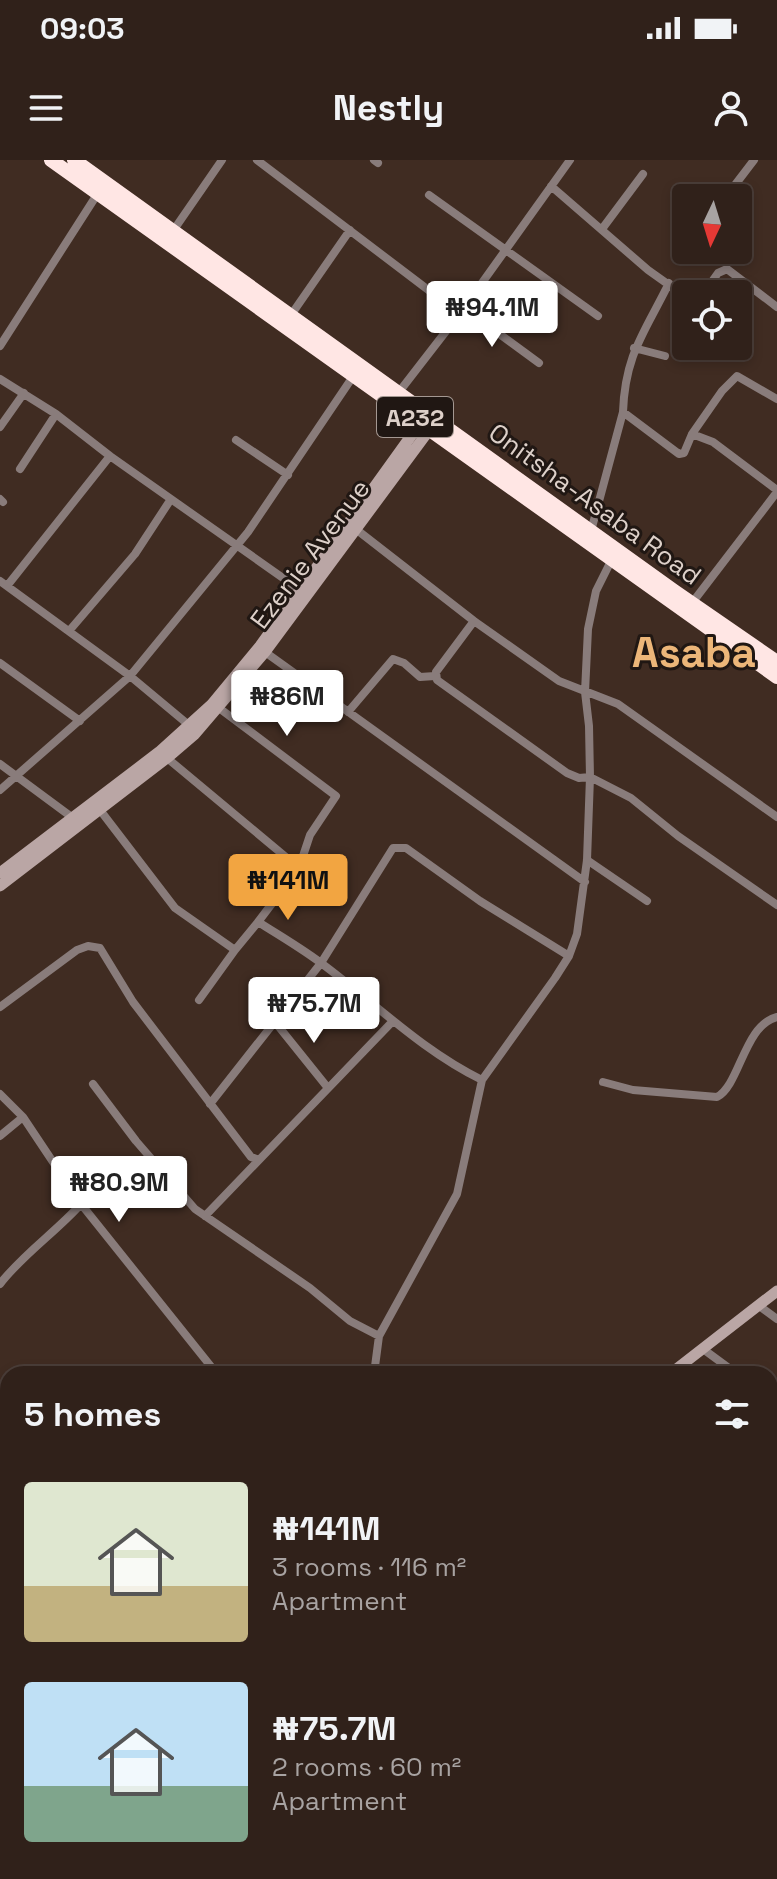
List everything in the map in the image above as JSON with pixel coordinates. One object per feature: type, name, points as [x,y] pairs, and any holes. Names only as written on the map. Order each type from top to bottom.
[{"type":"highway","name":"A232","points":[[51,160],[73,165],[98,193],[777,677]]},
{"type":"highway","name":"Onitsha-Asaba Road","points":[[73,165],[291,315],[777,662]]},
{"type":"street","points":[[172,232],[222,160]]},
{"type":"street","points":[[257,160],[462,311],[539,363]]},
{"type":"street","points":[[399,392],[462,311],[570,160]]},
{"type":"street","points":[[736,184],[754,160]]},
{"type":"street","points":[[602,229],[643,174]]},
{"type":"street","points":[[551,186],[648,270],[672,285]]},
{"type":"street","points":[[0,346],[98,193]]},
{"type":"street","points":[[429,195],[598,316]]},
{"type":"street","points":[[291,315],[350,230]]},
{"type":"street","points":[[713,280],[718,273],[727,269],[741,280]]},
{"type":"street","points":[[591,531],[623,412],[626,374],[634,348],[669,283]]},
{"type":"street","points":[[752,288],[777,307]]},
{"type":"street","points":[[634,348],[665,356]]},
{"type":"street","points":[[0,790],[130,676],[248,532],[354,375]]},
{"type":"street","points":[[623,412],[679,454],[684,453],[692,434],[722,391],[737,376],[777,399]]},
{"type":"street","points":[[0,379],[56,414],[110,456],[300,590]]},
{"type":"street","points":[[0,427],[24,393]]},
{"type":"street","points":[[20,469],[56,414]]},
{"type":"street","name":"Ezenie Avenue","points":[[0,873],[100,810],[167,758],[219,708],[357,530],[426,425]]},
{"type":"street","name":"Ezenie Avenue","points":[[0,886],[73,818],[190,726],[260,646],[426,425]]},
{"type":"street","points":[[692,434],[713,442],[777,491],[692,603]]},
{"type":"street","points":[[236,440],[288,475]]},
{"type":"street","points":[[110,456],[4,584],[130,676],[190,726]]},
{"type":"street","points":[[69,631],[135,554],[171,499]]},
{"type":"street","points":[[357,530],[474,621],[559,681],[618,704],[777,817]]},
{"type":"street","points":[[375,1366],[379,1336],[457,1194],[482,1080],[569,956],[577,934],[587,860],[590,777],[585,692],[588,629],[596,591],[612,559]]},
{"type":"street","points":[[435,676],[474,621]]},
{"type":"street","points":[[265,652],[585,882]]},
{"type":"street","points":[[348,712],[393,659],[404,663],[420,677],[435,676]]},
{"type":"street","points":[[0,663],[80,721]]},
{"type":"street","points":[[435,676],[567,773],[579,778],[590,777],[631,798],[678,836],[777,905]]},
{"type":"street","points":[[199,1000],[299,868],[310,835],[335,800],[335,794],[219,708]]},
{"type":"street","points":[[167,758],[299,868]]},
{"type":"street","points":[[0,764],[73,818]]},
{"type":"street","points":[[100,810],[175,908],[235,950]]},
{"type":"street","points":[[210,1104],[321,963],[393,848],[406,848],[480,901],[569,956]]},
{"type":"street","points":[[587,860],[647,901]]},
{"type":"street","points":[[258,922],[321,963],[432,1051],[482,1080]]},
{"type":"street","points":[[0,1007],[77,950],[88,946],[100,948],[133,1002],[251,1157],[259,1160]]},
{"type":"street","points":[[603,1082],[633,1090],[717,1097],[725,1091],[750,1042],[766,1022],[777,1017]]},
{"type":"street","points":[[275,1022],[328,1088]]},
{"type":"street","points":[[205,1216],[392,1022]]},
{"type":"street","points":[[93,1084],[173,1186],[205,1216],[310,1288],[350,1321],[379,1336]]},
{"type":"street","points":[[0,1094],[23,1117],[81,1204],[211,1366]]},
{"type":"street","points":[[0,1136],[23,1117]]},
{"type":"street","points":[[0,1284],[81,1204]]},
{"type":"street","points":[[681,1366],[777,1291]]},
{"type":"street","points":[[758,1305],[777,1319]]},
{"type":"street","points":[[703,1349],[726,1366]]},
{"type":"district","name":"Asaba","points":[[694,652]]}]
